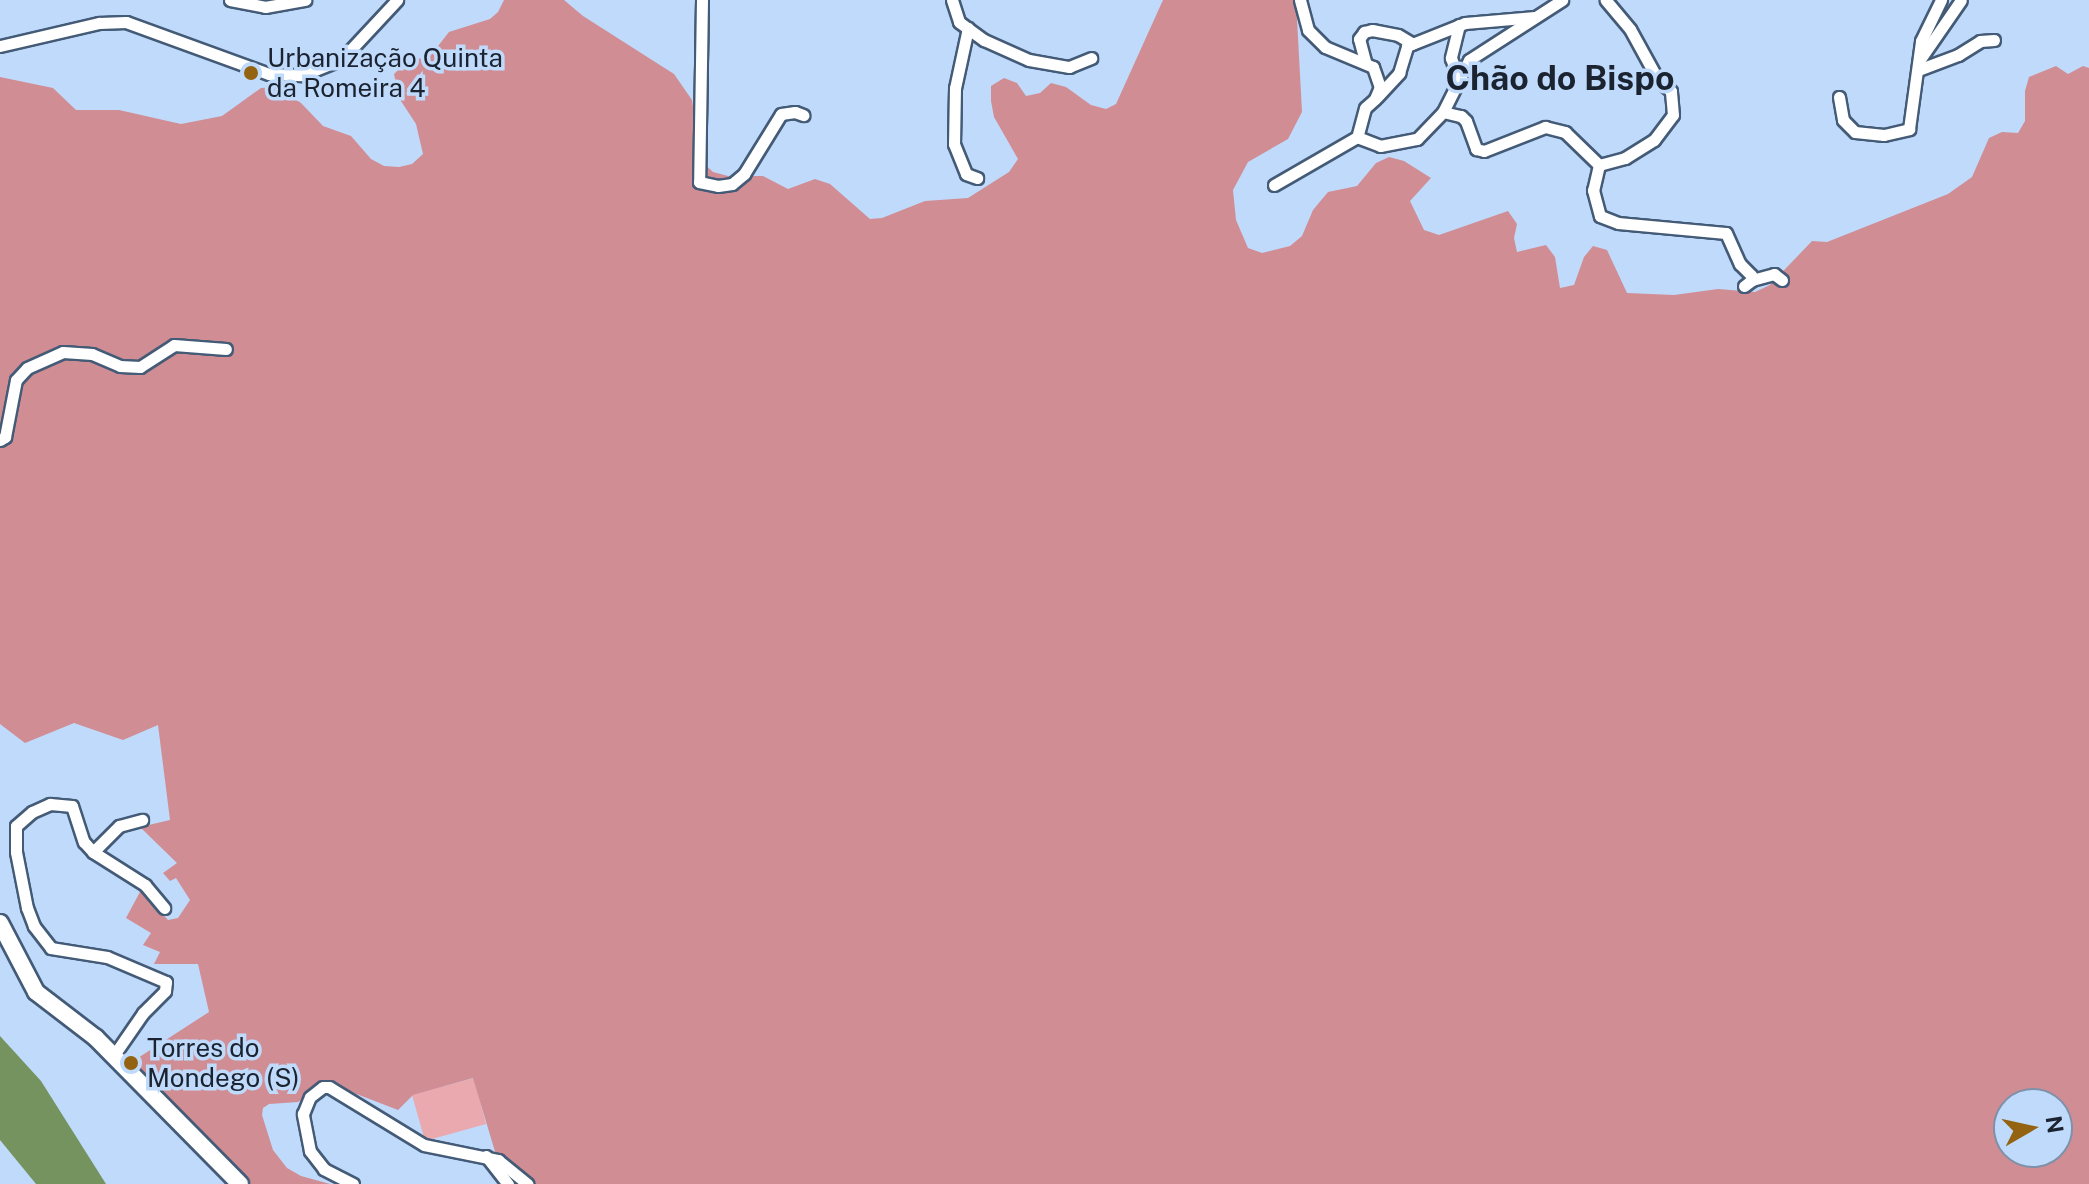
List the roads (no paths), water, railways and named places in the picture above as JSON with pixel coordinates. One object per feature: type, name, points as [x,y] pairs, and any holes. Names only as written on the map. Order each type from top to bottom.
[{"type":"main road","points":[[0,923],[36,992],[114,1055],[240,1184]]},
{"type":"street","points":[[230,0],[265,7],[305,0]]},
{"type":"street","points":[[0,46],[99,23],[126,22],[269,74],[303,75],[342,59],[397,0]]},
{"type":"street","points":[[702,0],[699,182],[718,186],[732,184],[744,174],[781,114],[795,112],[803,115]]},
{"type":"street","points":[[952,0],[959,22],[984,40],[1042,63],[1069,67],[1091,58]]},
{"type":"street","points":[[1300,0],[1308,30],[1325,47],[1365,61],[1373,67],[1379,77],[1375,99]]},
{"type":"street","points":[[1599,165],[1625,158],[1654,140],[1673,115],[1675,102],[1671,91],[1658,80],[1641,55],[1630,29],[1606,0]]},
{"type":"street","points":[[1839,97],[1843,120],[1855,132],[1900,133],[1909,129],[1921,41],[1941,0]]},
{"type":"street","points":[[1920,64],[1961,0]]},
{"type":"street","points":[[1357,137],[1380,146],[1417,139],[1443,112],[1469,60],[1557,3]]},
{"type":"street","points":[[1274,185],[1357,137],[1365,108],[1392,83],[1404,50],[1413,44],[1459,25],[1536,17]]},
{"type":"street","points":[[1459,25],[1451,58],[1459,80]]},
{"type":"street","points":[[968,28],[955,88],[954,144],[966,174],[977,178]]},
{"type":"street","points":[[1365,61],[1359,39],[1364,32],[1372,30],[1398,35],[1413,44]]},
{"type":"street","points":[[1920,64],[1958,55],[1980,41],[1994,40]]},
{"type":"street","points":[[1443,112],[1461,116],[1466,121],[1476,149],[1484,151],[1545,127],[1565,132],[1599,165]]},
{"type":"street","points":[[1599,165],[1593,190],[1600,216],[1618,223],[1726,233],[1748,283],[1774,274],[1782,280]]},
{"type":"street","points":[[0,440],[5,437],[16,380],[27,368],[63,352],[92,354],[120,366],[140,367],[174,345],[226,349]]},
{"type":"street","points":[[114,1055],[143,1013],[165,991],[166,982],[107,957],[51,948],[34,926],[27,908],[16,852],[16,826],[22,818],[50,804],[72,806],[84,842],[93,852],[145,885],[164,908]]},
{"type":"street","points":[[93,852],[119,826],[142,820]]},
{"type":"street","points":[[353,1184],[324,1169],[310,1151],[303,1114],[310,1097],[323,1087],[329,1087],[424,1145],[498,1160],[528,1184]]},
{"type":"street","points":[[486,1156],[508,1184]]},
{"type":"place","name":"Urbanização Quinta da Romeira 4","points":[[251,73]]},
{"type":"place","name":"Torres do Mondego (S)","points":[[131,1063]]},
{"type":"district","name":"Chão do Bispo","points":[[1560,79]]}]
